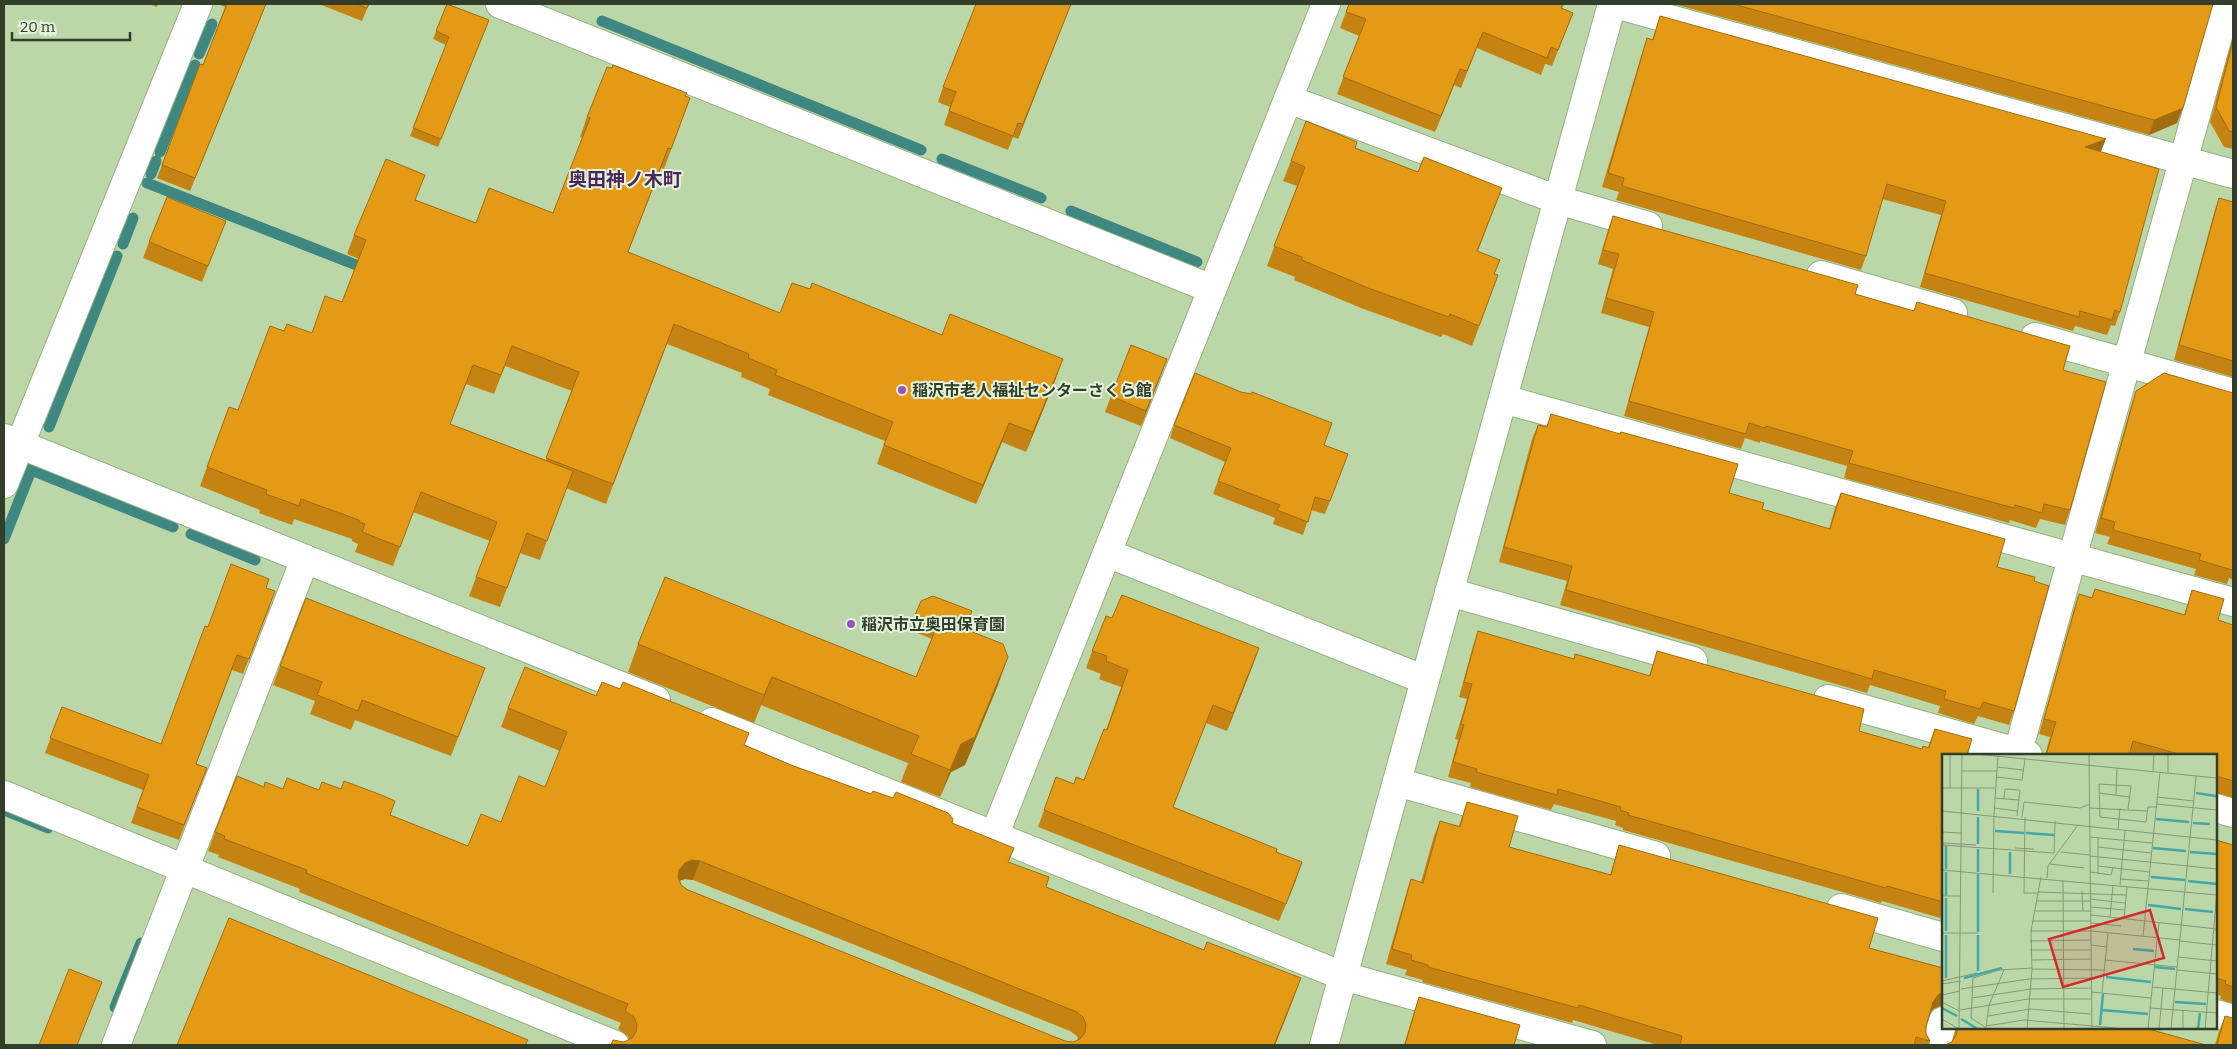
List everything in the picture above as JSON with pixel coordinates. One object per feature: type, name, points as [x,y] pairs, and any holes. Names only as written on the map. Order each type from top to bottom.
[{"type":"street","points":[[4,484],[12,441],[198,4]]},
{"type":"street","points":[[500,4],[1212,290]]},
{"type":"street","points":[[994,836],[1326,4]]},
{"type":"street","points":[[1324,1045],[1614,4],[2233,174]]},
{"type":"street","points":[[1800,691],[2021,754],[2072,557],[2227,4]]},
{"type":"street","points":[[1288,99],[1558,200],[1672,233]]},
{"type":"street","points":[[1795,268],[1975,319]]},
{"type":"street","points":[[2013,330],[2233,393]]},
{"type":"street","points":[[1503,399],[2233,602]]},
{"type":"street","points":[[12,441],[1343,976],[1592,1045]]},
{"type":"street","points":[[1107,553],[1425,680]]},
{"type":"street","points":[[116,1045],[305,559]]},
{"type":"street","points":[[1449,592],[1715,667]]},
{"type":"street","points":[[1397,782],[1684,864]]},
{"type":"street","points":[[4,795],[602,1043]]},
{"type":"street","points":[[2217,808],[2233,813]]},
{"type":"street","points":[[1819,902],[1942,937]]},
{"type":"street","points":[[2217,1014],[2233,1019]]},
{"type":"street","points":[[1936,1045],[1942,1024]]},
{"type":"building","points":[[227,4],[266,4],[195,178],[162,165],[200,64],[203,65]]},
{"type":"building","points":[[357,4],[369,4],[367,8]]},
{"type":"building","points":[[447,4],[489,20],[441,139],[413,128],[449,37],[436,31]]},
{"type":"building","points":[[976,4],[1071,4],[1023,124],[1018,123],[1013,136],[949,111],[956,92],[943,87]]},
{"type":"building","points":[[1349,4],[1563,4],[1561,8],[1573,13],[1558,50],[1551,47],[1547,58],[1483,32],[1467,71],[1460,69],[1441,116],[1343,77],[1366,19],[1346,12]]},
{"type":"building","points":[[1733,4],[2213,4],[2183,108],[2154,120]]},
{"type":"building","points":[[1660,16],[2106,139],[2085,147],[2159,169],[2120,312],[2115,310],[2112,320],[2080,311],[2079,317],[1925,273],[1946,201],[1887,184],[1866,256],[1622,186],[1624,178],[1608,173],[1647,38],[1653,40]]},
{"type":"building","points":[[2233,41],[2233,132],[2229,131],[2216,107]]},
{"type":"building","points":[[613,65],[687,93],[685,96],[690,98],[671,149],[668,148],[628,252],[780,313],[792,283],[810,289],[812,283],[942,335],[950,314],[1063,359],[1033,432],[1009,423],[983,485],[884,445],[893,422],[775,375],[777,370],[748,358],[749,354],[674,324],[613,484],[546,458],[579,372],[512,346],[501,375],[473,365],[450,424],[573,471],[547,541],[527,533],[507,588],[476,577],[497,522],[421,492],[400,547],[362,532],[365,524],[359,522],[359,520],[301,499],[299,506],[266,494],[267,490],[207,467],[229,407],[238,410],[270,326],[284,331],[287,324],[312,333],[325,296],[342,302],[366,240],[354,235],[386,159],[425,175],[415,200],[476,223],[489,188],[553,213],[590,118],[587,117],[607,67],[612,68]]},
{"type":"building","points":[[1306,121],[1357,142],[1355,148],[1418,172],[1424,157],[1502,188],[1477,251],[1500,260],[1494,274],[1498,275],[1479,326],[1450,314],[1449,317],[1368,288],[1274,246],[1305,167],[1291,161]]},
{"type":"building","points":[[167,197],[226,221],[208,266],[149,242]]},
{"type":"building","points":[[2219,198],[2233,202],[2233,361],[2179,345]]},
{"type":"building","points":[[1613,216],[1858,285],[1855,294],[1914,311],[1917,302],[2070,346],[2063,370],[2106,382],[2070,510],[2044,504],[2042,513],[2015,505],[2014,508],[1849,463],[1853,451],[1766,426],[1765,428],[1749,423],[1746,434],[1629,401],[1654,312],[1606,298],[1619,254],[1603,250]]},
{"type":"building","points":[[1131,345],[1167,359],[1146,411],[1111,396]]},
{"type":"building","points":[[1195,373],[1241,392],[1251,394],[1252,392],[1332,423],[1324,445],[1348,454],[1330,501],[1315,497],[1308,522],[1277,510],[1280,505],[1218,481],[1231,448],[1174,425]]},
{"type":"building","points":[[2164,373],[2233,393],[2232,570],[2199,560],[2201,554],[2113,530],[2115,522],[2101,518],[2136,391]]},
{"type":"building","points":[[1551,414],[1738,464],[1729,493],[1764,503],[1762,509],[1830,529],[1841,493],[2005,539],[1997,567],[2035,577],[2034,581],[2049,586],[2014,711],[1983,702],[1980,709],[1944,699],[1946,691],[1874,670],[1872,679],[1566,590],[1572,566],[1504,547],[1538,425],[1547,427]]},
{"type":"building","points":[[231,564],[269,579],[266,588],[275,591],[249,659],[237,655],[196,764],[207,768],[184,825],[137,807],[149,775],[50,738],[62,707],[161,744],[205,626],[208,627]]},
{"type":"building","points":[[665,577],[916,677],[940,619],[1003,644],[1008,657],[975,737],[961,744],[950,770],[911,754],[919,736],[772,677],[764,695],[638,644]]},
{"type":"building","points":[[2095,589],[2185,615],[2192,590],[2224,599],[2218,620],[2233,625],[2233,781],[2217,776],[2217,754],[2178,754],[2133,741],[2129,754],[2046,754],[2056,722],[2044,719],[2079,594],[2092,598]]},
{"type":"building","points":[[1122,595],[1259,648],[1233,713],[1213,705],[1173,807],[1277,849],[1276,852],[1302,862],[1286,904],[1044,810],[1056,777],[1074,784],[1076,777],[1084,780],[1104,729],[1107,730],[1128,670],[1106,661],[1107,656],[1092,651],[1106,616],[1112,618]]},
{"type":"building","points":[[933,596],[972,611],[965,629],[940,619],[935,632],[912,622],[921,601]]},
{"type":"building","points":[[306,598],[485,668],[458,737],[362,700],[358,711],[317,695],[322,682],[280,666]]},
{"type":"building","points":[[1478,631],[1574,659],[1575,654],[1650,676],[1657,651],[1864,709],[1859,731],[1922,749],[1923,746],[1929,748],[1935,729],[1972,739],[1967,754],[1942,754],[1942,902],[1887,886],[1886,888],[1628,815],[1629,813],[1620,810],[1621,807],[1558,789],[1557,795],[1476,772],[1477,769],[1453,762],[1464,725],[1461,724],[1472,684],[1464,682]]},
{"type":"building","points":[[525,667],[596,696],[602,682],[620,689],[623,682],[749,733],[744,745],[791,765],[871,794],[873,791],[893,798],[896,792],[948,813],[953,819],[952,823],[1014,848],[1008,862],[1049,877],[1046,887],[1204,950],[1207,942],[1301,978],[1274,1045],[611,1045],[613,1040],[624,1042],[632,1038],[636,1032],[637,1025],[634,1017],[625,1011],[628,1004],[306,873],[307,870],[224,839],[225,836],[215,832],[237,776],[264,787],[265,782],[283,789],[287,778],[319,790],[322,782],[341,789],[344,781],[395,801],[390,815],[468,846],[481,814],[501,822],[519,776],[545,787],[567,732],[508,708]],"holes":[[[692,860],[700,861],[1077,1012],[1083,1017],[1086,1024],[1085,1033],[1080,1039],[1073,1042],[1065,1041],[688,890],[681,885],[678,877],[679,870],[685,863]]]},
{"type":"building","points":[[1467,802],[1518,816],[1509,847],[1611,875],[1619,845],[1878,918],[1869,948],[1942,968],[1942,993],[1933,1002],[1926,1026],[1926,1034],[1930,1041],[1916,1037],[1914,1045],[1680,1045],[1682,1036],[1579,1005],[1578,1008],[1428,967],[1428,965],[1411,960],[1412,955],[1392,949],[1411,879],[1423,883],[1440,821],[1460,827]]},
{"type":"building","points":[[2217,840],[2233,845],[2233,987],[2225,984],[2226,981],[2217,978]]},
{"type":"building","points":[[229,918],[528,1040],[525,1045],[177,1045]]},
{"type":"building","points":[[69,969],[102,982],[77,1045],[39,1045]]},
{"type":"building","points":[[1419,997],[1520,1025],[1514,1045],[1405,1045]]},
{"type":"building","points":[[2225,1016],[2233,1018],[2233,1045],[2217,1045]]},
{"type":"building","points":[[1958,1029],[2149,1029],[2206,1045],[1945,1045],[1952,1042]]},
{"type":"waterway","points":[[602,21],[921,150]]},
{"type":"waterway","points":[[199,54],[212,24]]},
{"type":"waterway","points":[[160,152],[195,65]]},
{"type":"waterway","points":[[942,159],[1041,198]]},
{"type":"waterway","points":[[151,174],[156,161]]},
{"type":"waterway","points":[[147,183],[369,270]]},
{"type":"waterway","points":[[1071,211],[1197,262]]},
{"type":"waterway","points":[[123,244],[133,218]]},
{"type":"waterway","points":[[49,427],[117,256]]},
{"type":"waterway","points":[[4,539],[32,468]]},
{"type":"waterway","points":[[31,470],[173,527]]},
{"type":"waterway","points":[[191,534],[255,560]]},
{"type":"waterway","points":[[4,810],[48,828]]},
{"type":"waterway","points":[[115,1007],[141,943]]},
{"type":"place","name":"稲沢市老人福祉センターさくら館","points":[[902,390]]},
{"type":"place","name":"稲沢市立奥田保育園","points":[[851,624]]},
{"type":"district","name":"奥田神ノ木町","points":[[625,179]]}]
